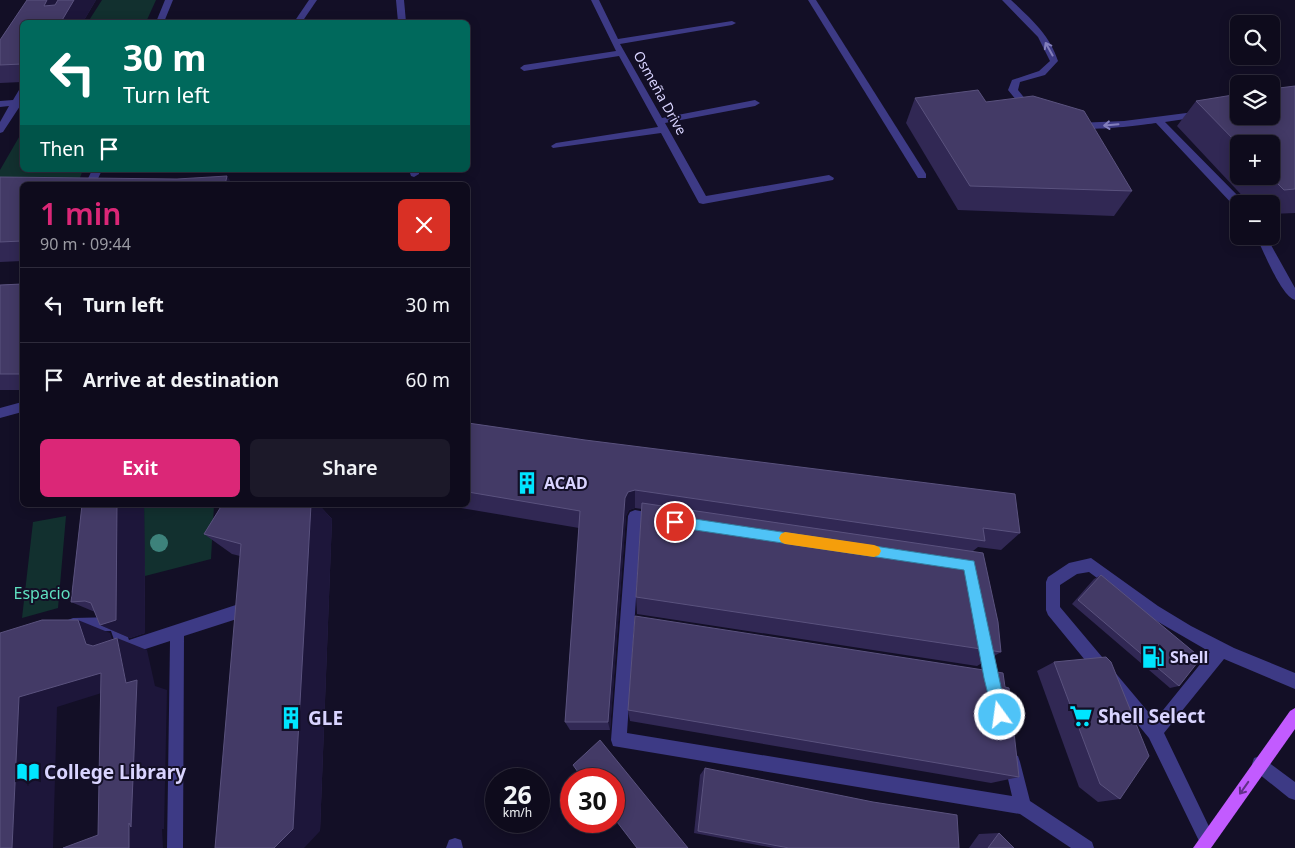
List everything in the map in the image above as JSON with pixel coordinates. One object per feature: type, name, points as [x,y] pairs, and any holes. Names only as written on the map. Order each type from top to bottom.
[{"type":"main road","points":[[1204,844],[1295,716]]},
{"type":"street","points":[[161,20],[170,0]]},
{"type":"street","points":[[299,20],[313,0]]},
{"type":"street","points":[[400,0],[402,20]]},
{"type":"street","name":"Osmeña Drive","points":[[595,0],[703,200],[829,178]]},
{"type":"street","points":[[812,0],[922,176]]},
{"type":"street","points":[[1006,0],[1044,41],[1053,54],[1054,61],[1042,73],[1016,80],[1012,90],[1033,114],[1040,117]]},
{"type":"street","points":[[616,42],[732,23]]},
{"type":"street","points":[[524,68],[622,53]]},
{"type":"street","points":[[0,130],[20,96]]},
{"type":"street","points":[[0,104],[17,103]]},
{"type":"street","points":[[556,146],[662,125],[755,103]]},
{"type":"street","points":[[1069,125],[1102,126],[1212,112]]},
{"type":"street","points":[[1159,120],[1230,195]]},
{"type":"street","points":[[1266,245],[1287,286],[1295,296]]},
{"type":"street","points":[[0,413],[20,408]]},
{"type":"street","points":[[675,522],[636,516],[633,623],[619,740],[1022,806],[1086,848]]},
{"type":"street","points":[[1204,844],[1155,732],[1053,610],[1053,582],[1074,568],[1091,565],[1118,587],[1180,628],[1221,650],[1295,681]]},
{"type":"street","points":[[64,625],[116,624],[124,649],[248,608],[246,627]]},
{"type":"street","points":[[175,848],[177,631]]},
{"type":"street","points":[[982,631],[998,706]]},
{"type":"street","points":[[1155,732],[1221,650]]},
{"type":"street","points":[[971,675],[991,678]]},
{"type":"street","points":[[1009,751],[1022,806]]},
{"type":"street","points":[[1260,764],[1295,792]]},
{"type":"green space","points":[[102,0],[156,0],[147,20],[89,20]]},
{"type":"green space","points":[[20,135],[20,172],[82,172],[78,182],[20,182],[20,186],[0,186],[0,170]]},
{"type":"green space","points":[[144,507],[214,507],[211,559],[145,576]]},
{"type":"green space","name":"Espacio","points":[[66,516],[58,608],[22,618],[33,522]]},
{"type":"building","points":[[27,0],[47,0],[44,6],[55,5],[58,0],[74,0],[62,20],[20,20],[20,64],[0,65],[0,40]]},
{"type":"building","points":[[1295,86],[1295,189],[1284,190],[1279,185],[1280,135],[1230,136],[1196,101],[1230,95],[1230,125],[1280,125],[1280,88]]},
{"type":"building","points":[[978,90],[986,102],[1033,96],[1084,111],[1132,191],[970,186],[915,98]]},
{"type":"building","points":[[227,176],[226,182],[20,182],[20,241],[0,242],[0,177],[177,179]]},
{"type":"building","points":[[20,284],[20,374],[0,374],[0,285]]},
{"type":"building","points":[[470,423],[585,440],[1015,494],[1020,533],[983,528],[985,541],[635,490],[628,492],[625,498],[608,722],[565,722],[580,511],[470,492]]},
{"type":"building","points":[[642,503],[983,553],[998,622],[1001,652],[636,597]]},
{"type":"building","points":[[82,507],[117,507],[116,620],[100,625],[91,603],[85,601],[71,602]]},
{"type":"building","points":[[221,507],[311,507],[293,829],[274,848],[215,848],[241,544],[204,534]]},
{"type":"building","points":[[1101,575],[1201,658],[1179,686],[1078,600]]},
{"type":"building","points":[[635,616],[1003,673],[1005,687],[1009,688],[1019,777],[628,710]]},
{"type":"building","points":[[42,620],[78,620],[86,644],[93,646],[117,638],[126,683],[137,680],[129,848],[63,848],[98,835],[101,673],[19,697],[12,848],[0,848],[0,633]]},
{"type":"building","points":[[1106,657],[1111,662],[1149,756],[1120,799],[1100,784],[1054,662]]},
{"type":"building","points":[[600,740],[623,768],[575,768],[573,765]]},
{"type":"building","points":[[705,768],[873,802],[957,815],[959,848],[789,848],[698,831]]},
{"type":"building","points":[[625,771],[688,848],[637,848],[625,832]]},
{"type":"building","points":[[999,833],[1014,848],[988,848]]},
{"type":"slow traffic","points":[[785,538],[874,551]]},
{"type":"place","name":"ACAD","points":[[527,483]]},
{"type":"place","name":"Shell","points":[[1153,657]]},
{"type":"place","name":"Shell Select","points":[[1081,716]]},
{"type":"place","name":"GLE","points":[[291,718]]},
{"type":"place","name":"College Library","points":[[28,772]]},
{"type":"route","points":[[675,522],[969,565],[1000,715]]}]
